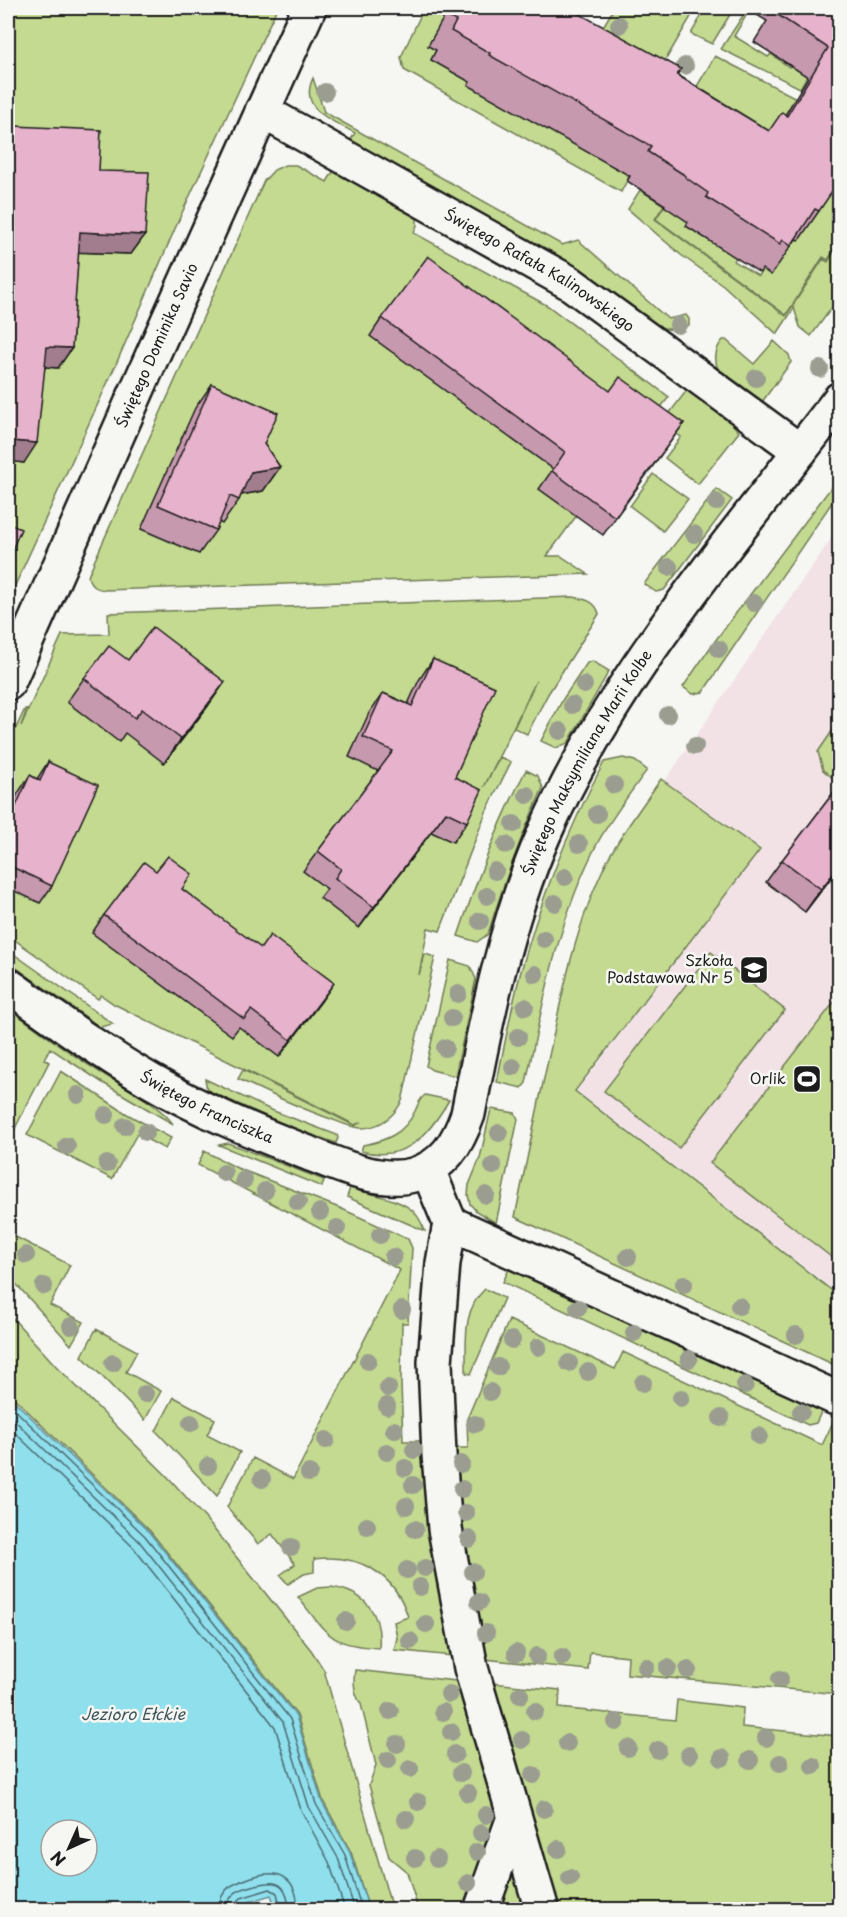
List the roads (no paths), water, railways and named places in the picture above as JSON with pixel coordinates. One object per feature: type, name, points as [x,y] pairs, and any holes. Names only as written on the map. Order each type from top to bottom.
[{"type":"street","name":"Świętego Dominika Savio","points":[[8,683],[309,8]]},
{"type":"street","name":"Świętego Rafała Kalinowskiego","points":[[262,111],[570,283],[800,452]]},
{"type":"street","name":"Świętego Maksymiliana Marii Kolbe","points":[[428,1170],[446,1156],[461,1136],[468,1114],[501,961],[528,875],[564,791],[604,718],[636,668],[840,399]]},
{"type":"street","name":"Świętego Franciszka","points":[[8,985],[152,1082],[257,1134],[343,1167],[375,1175],[410,1176],[428,1170]]},
{"type":"street","points":[[428,1170],[450,1223],[443,1263],[435,1362],[445,1529],[471,1668],[542,1910]]},
{"type":"street","points":[[450,1223],[840,1400]]},
{"type":"street","points":[[481,1910],[514,1817]]},
{"type":"water","name":"Jezioro Ełckie","points":[[8,1395],[149,1532],[296,1716],[322,1802],[350,1853],[369,1909],[276,1909],[271,1895],[242,1904],[243,1909],[8,1909]]},
{"type":"place","name":"Szkoła Podstawowa Nr 5","points":[[754,970]]},
{"type":"place","name":"Orlik","points":[[807,1079]]}]
